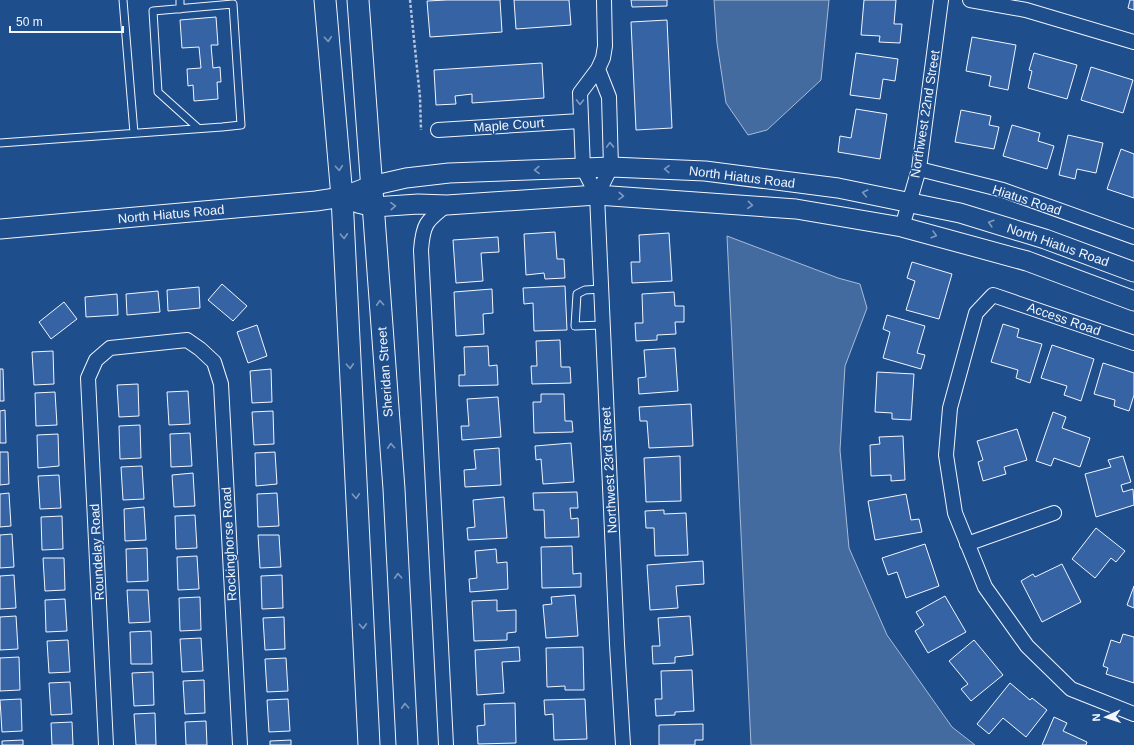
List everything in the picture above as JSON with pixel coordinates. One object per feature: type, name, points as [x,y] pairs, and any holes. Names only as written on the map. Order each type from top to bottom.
[{"type":"main road","points":[[325,0],[342,198],[369,745]]},
{"type":"main road","name":"Sheridan Street","points":[[358,0],[394,489],[407,745]]},
{"type":"main road","name":"North Hiatus Road","points":[[0,229],[342,198],[371,186],[408,178],[449,173],[611,167],[705,171],[838,188],[909,202],[960,213],[1045,239],[1134,272]]},
{"type":"main road","name":"North Hiatus Road","points":[[342,198],[374,207],[418,204],[447,205],[597,195],[796,209],[902,227],[1027,262],[1134,301]]},
{"type":"street","points":[[597,195],[583,168],[580,93],[598,69],[605,46],[604,0]]},
{"type":"street","name":"Northwest 22nd Street","points":[[902,227],[919,169],[941,0]]},
{"type":"street","points":[[970,0],[1026,10],[1134,42]]},
{"type":"street","points":[[597,195],[611,167],[609,97],[598,69]]},
{"type":"street","name":"Maple Court","points":[[438,130],[580,121]]},
{"type":"street","name":"Hiatus Road","points":[[919,169],[1003,190],[1134,237]]},
{"type":"street","name":"Northwest 23rd Street","points":[[597,195],[617,644],[623,745]]},
{"type":"street","points":[[446,745],[421,250],[422,235],[429,219],[447,205]]},
{"type":"street","name":"Access Road","points":[[967,544],[955,513],[946,456],[950,408],[976,313],[993,295],[1134,343]]},
{"type":"street","name":"Rockinghorse Road","points":[[96,360],[110,348],[187,340],[200,349],[214,362],[221,384],[240,745]]},
{"type":"street","name":"Roundelay Road","points":[[96,360],[88,378],[106,745]]},
{"type":"street","points":[[1054,513],[967,544],[985,587],[1027,646],[1071,689],[1134,714]]},
{"type":"lane","points":[[123,0],[134,133]]},
{"type":"lane","points":[[180,0],[180,9]]},
{"type":"lane","points":[[0,143],[241,125],[232,4],[152,11],[158,92],[198,128]]},
{"type":"lane","points":[[601,290],[585,290],[577,294],[575,326],[603,325]]},
{"type":"path","points":[[410,0],[420,97],[421,130]]},
{"type":"water","points":[[714,0],[829,0],[821,80],[767,130],[748,135],[726,103],[717,43]]},
{"type":"water","points":[[727,236],[838,278],[860,284],[867,308],[845,366],[840,450],[849,548],[887,635],[952,727],[975,745],[751,745]]},
{"type":"building","points":[[500,0],[502,32],[430,37],[427,1]]},
{"type":"building","points":[[514,0],[569,0],[571,25],[516,29]]},
{"type":"building","points":[[631,0],[667,0],[667,6],[632,7]]},
{"type":"building","points":[[864,0],[896,0],[894,24],[902,24],[900,43],[879,42],[880,36],[861,35]]},
{"type":"building","points":[[1130,0],[1134,0],[1134,10],[1128,8]]},
{"type":"building","points":[[216,17],[218,45],[211,45],[213,68],[220,67],[221,82],[217,82],[218,99],[194,101],[193,85],[188,86],[187,69],[201,68],[199,47],[182,48],[180,20]]},
{"type":"building","points":[[667,20],[672,128],[636,130],[631,22]]},
{"type":"building","points":[[972,37],[1016,45],[1008,90],[989,86],[991,76],[966,71]]},
{"type":"building","points":[[856,53],[898,59],[895,81],[883,79],[880,99],[850,95]]},
{"type":"building","points":[[1034,53],[1077,65],[1067,99],[1028,88],[1032,71],[1029,70]]},
{"type":"building","points":[[542,63],[544,98],[472,103],[472,94],[455,96],[456,104],[436,105],[434,70]]},
{"type":"building","points":[[1091,67],[1133,80],[1123,113],[1081,100]]},
{"type":"building","points":[[856,109],[887,114],[880,159],[838,152],[840,136],[851,138]]},
{"type":"building","points":[[961,110],[991,116],[989,125],[999,127],[994,149],[955,142]]},
{"type":"building","points":[[1012,125],[1040,133],[1038,141],[1054,146],[1047,169],[1003,156]]},
{"type":"building","points":[[1068,135],[1103,143],[1096,173],[1077,169],[1075,179],[1059,175]]},
{"type":"building","points":[[1121,149],[1134,154],[1134,198],[1107,189]]},
{"type":"building","points":[[555,232],[557,259],[564,259],[565,278],[545,279],[544,273],[526,275],[524,234]]},
{"type":"building","points":[[669,233],[672,281],[632,283],[631,262],[640,262],[639,235]]},
{"type":"building","points":[[498,237],[499,252],[481,253],[483,281],[456,283],[453,240]]},
{"type":"building","points":[[912,262],[952,274],[939,319],[906,310],[915,281],[907,278]]},
{"type":"building","points":[[222,284],[247,306],[233,321],[208,300]]},
{"type":"building","points":[[565,286],[567,330],[534,331],[533,303],[524,304],[523,288]]},
{"type":"building","points":[[199,287],[200,308],[168,311],[167,290]]},
{"type":"building","points":[[492,289],[493,313],[483,314],[484,334],[456,336],[454,292]]},
{"type":"building","points":[[158,291],[160,312],[127,315],[126,294]]},
{"type":"building","points":[[674,292],[675,306],[684,306],[684,322],[675,322],[676,334],[657,335],[657,340],[636,341],[635,323],[643,323],[642,294]]},
{"type":"building","points":[[117,294],[118,315],[86,317],[85,297]]},
{"type":"building","points":[[64,302],[77,319],[51,339],[39,322]]},
{"type":"building","points":[[887,315],[925,326],[917,353],[925,355],[921,369],[883,358],[890,332],[883,329]]},
{"type":"building","points":[[1003,324],[1019,329],[1017,337],[1042,344],[1030,383],[1016,378],[1018,370],[991,362]]},
{"type":"building","points":[[257,325],[267,356],[248,363],[237,332]]},
{"type":"building","points":[[560,340],[561,367],[570,367],[571,383],[532,384],[531,366],[537,366],[536,341]]},
{"type":"building","points":[[1052,345],[1094,359],[1081,401],[1064,395],[1067,386],[1041,378]]},
{"type":"building","points":[[488,346],[489,366],[497,365],[498,385],[459,386],[459,375],[465,375],[464,347]]},
{"type":"building","points":[[675,348],[678,391],[639,394],[638,378],[646,377],[644,350]]},
{"type":"building","points":[[53,351],[54,384],[34,385],[32,352]]},
{"type":"building","points":[[1103,363],[1134,373],[1134,395],[1129,411],[1114,406],[1115,400],[1094,394]]},
{"type":"building","points":[[0,369],[3,369],[4,401],[0,401]]},
{"type":"building","points":[[271,369],[272,402],[252,403],[250,371]]},
{"type":"building","points":[[877,372],[914,374],[911,420],[892,419],[892,413],[875,412]]},
{"type":"building","points":[[138,384],[139,416],[119,417],[117,385]]},
{"type":"building","points":[[188,391],[190,424],[169,425],[167,392]]},
{"type":"building","points":[[55,392],[57,425],[36,426],[35,393]]},
{"type":"building","points":[[541,394],[564,394],[565,421],[572,421],[573,432],[534,433],[533,402],[541,402]]},
{"type":"building","points":[[498,397],[501,437],[462,440],[461,426],[469,426],[467,399]]},
{"type":"building","points":[[691,404],[693,446],[649,448],[647,421],[640,421],[639,407]]},
{"type":"building","points":[[5,410],[6,443],[0,443],[0,411]]},
{"type":"building","points":[[273,411],[274,444],[254,445],[252,412]]},
{"type":"building","points":[[1053,412],[1066,417],[1062,428],[1090,438],[1080,467],[1054,458],[1051,466],[1036,461]]},
{"type":"building","points":[[140,425],[141,458],[120,459],[119,426]]},
{"type":"building","points":[[1017,429],[1027,460],[1004,467],[1006,474],[983,481],[978,462],[983,460],[977,441]]},
{"type":"building","points":[[190,433],[192,466],[171,467],[170,434]]},
{"type":"building","points":[[58,434],[59,466],[38,468],[37,435]]},
{"type":"building","points":[[903,436],[905,480],[891,481],[891,475],[871,476],[870,445],[880,444],[879,437]]},
{"type":"building","points":[[571,443],[574,482],[543,484],[541,459],[536,460],[535,446]]},
{"type":"building","points":[[499,448],[501,485],[465,487],[464,470],[476,469],[474,450]]},
{"type":"building","points":[[0,452],[8,452],[9,484],[0,485]]},
{"type":"building","points":[[275,452],[277,484],[256,486],[255,453]]},
{"type":"building","points":[[680,456],[681,501],[646,502],[644,458]]},
{"type":"building","points":[[1123,456],[1131,482],[1121,485],[1123,492],[1133,489],[1134,505],[1096,517],[1085,474],[1111,467],[1108,460]]},
{"type":"building","points":[[142,466],[144,499],[123,500],[121,467]]},
{"type":"building","points":[[193,473],[195,506],[174,507],[172,475]]},
{"type":"building","points":[[59,475],[61,508],[40,509],[38,476]]},
{"type":"building","points":[[577,492],[578,508],[570,508],[571,519],[578,518],[579,537],[545,538],[544,510],[534,510],[533,493]]},
{"type":"building","points":[[9,493],[11,526],[0,527],[0,494]]},
{"type":"building","points":[[277,493],[279,526],[258,527],[257,494]]},
{"type":"building","points":[[906,494],[911,520],[919,519],[922,532],[875,540],[868,501]]},
{"type":"building","points":[[504,497],[507,538],[468,540],[467,528],[475,527],[473,500]]},
{"type":"building","points":[[144,507],[146,540],[125,541],[124,509]]},
{"type":"building","points":[[664,510],[664,514],[686,513],[688,555],[655,556],[654,528],[646,528],[645,511]]},
{"type":"building","points":[[195,515],[197,548],[176,549],[175,516]]},
{"type":"building","points":[[62,516],[63,549],[42,550],[41,517]]},
{"type":"building","points":[[1096,528],[1125,551],[1116,562],[1111,558],[1095,578],[1072,559]]},
{"type":"building","points":[[12,534],[14,567],[0,568],[0,535]]},
{"type":"building","points":[[258,535],[279,535],[281,567],[260,568]]},
{"type":"building","points":[[925,544],[939,586],[906,598],[897,572],[888,575],[882,558]]},
{"type":"building","points":[[572,546],[573,574],[581,573],[581,587],[542,588],[541,547]]},
{"type":"building","points":[[147,548],[148,581],[127,582],[126,549]]},
{"type":"building","points":[[496,549],[497,563],[507,562],[508,589],[470,592],[469,579],[477,578],[475,551]]},
{"type":"building","points":[[197,556],[199,589],[178,590],[177,557]]},
{"type":"building","points":[[43,558],[64,558],[65,590],[45,591]]},
{"type":"building","points":[[703,561],[704,584],[676,586],[678,608],[650,610],[647,565]]},
{"type":"building","points":[[1062,564],[1081,602],[1042,622],[1021,581],[1033,574],[1035,577]]},
{"type":"building","points":[[14,575],[16,608],[0,609],[0,576]]},
{"type":"building","points":[[282,575],[283,608],[262,609],[261,576]]},
{"type":"building","points":[[1134,586],[1134,608],[1127,605]]},
{"type":"building","points":[[127,590],[148,590],[150,622],[129,623]]},
{"type":"building","points":[[575,595],[578,636],[546,638],[543,605],[552,604],[551,597]]},
{"type":"building","points":[[945,596],[966,632],[928,653],[915,631],[924,625],[916,612]]},
{"type":"building","points":[[200,597],[201,630],[180,631],[179,598]]},
{"type":"building","points":[[65,599],[67,631],[46,632],[45,600]]},
{"type":"building","points":[[497,600],[497,611],[516,610],[516,632],[507,633],[507,640],[474,641],[472,601]]},
{"type":"building","points":[[16,616],[18,649],[0,650],[0,617]]},
{"type":"building","points":[[690,616],[693,655],[675,657],[675,663],[653,664],[652,646],[660,646],[658,618]]},
{"type":"building","points":[[284,617],[285,649],[265,650],[263,618]]},
{"type":"building","points":[[151,631],[152,664],[131,664],[130,632]]},
{"type":"building","points":[[1123,634],[1134,637],[1134,683],[1106,674],[1108,668],[1103,666],[1111,640],[1120,643]]},
{"type":"building","points":[[201,638],[203,671],[182,672],[180,639]]},
{"type":"building","points":[[68,640],[70,672],[49,673],[47,641]]},
{"type":"building","points":[[974,640],[1003,675],[971,701],[961,689],[968,684],[949,661]]},
{"type":"building","points":[[519,647],[520,661],[502,662],[504,693],[477,695],[475,650]]},
{"type":"building","points":[[583,647],[584,690],[565,690],[565,686],[547,687],[546,648]]},
{"type":"building","points":[[19,657],[20,690],[0,691],[0,658]]},
{"type":"building","points":[[286,658],[288,691],[267,692],[265,659]]},
{"type":"building","points":[[692,670],[694,711],[675,712],[675,715],[656,716],[655,699],[662,699],[661,671]]},
{"type":"building","points":[[153,672],[154,705],[134,706],[132,673]]},
{"type":"building","points":[[204,680],[205,713],[185,714],[183,681]]},
{"type":"building","points":[[70,682],[72,714],[51,715],[49,683]]},
{"type":"building","points":[[1010,683],[1030,700],[1032,698],[1047,710],[1026,737],[1003,718],[989,734],[977,724]]},
{"type":"building","points":[[21,699],[22,731],[2,732],[0,700]]},
{"type":"building","points":[[288,699],[290,731],[269,732],[267,700]]},
{"type":"building","points":[[585,699],[587,739],[554,740],[553,714],[545,715],[544,700]]},
{"type":"building","points":[[515,703],[516,743],[478,744],[477,726],[485,725],[484,704]]},
{"type":"building","points":[[155,713],[156,745],[136,745],[134,714]]},
{"type":"building","points":[[1054,717],[1067,723],[1063,731],[1087,742],[1086,745],[1042,745]]},
{"type":"building","points":[[206,721],[207,745],[186,745],[185,722]]},
{"type":"building","points":[[72,722],[73,745],[52,745],[51,723]]},
{"type":"building","points":[[703,724],[703,740],[695,740],[695,745],[659,745],[659,725]]},
{"type":"building","points":[[23,740],[23,745],[2,745],[2,741]]},
{"type":"building","points":[[291,740],[291,745],[270,745],[270,741]]}]
